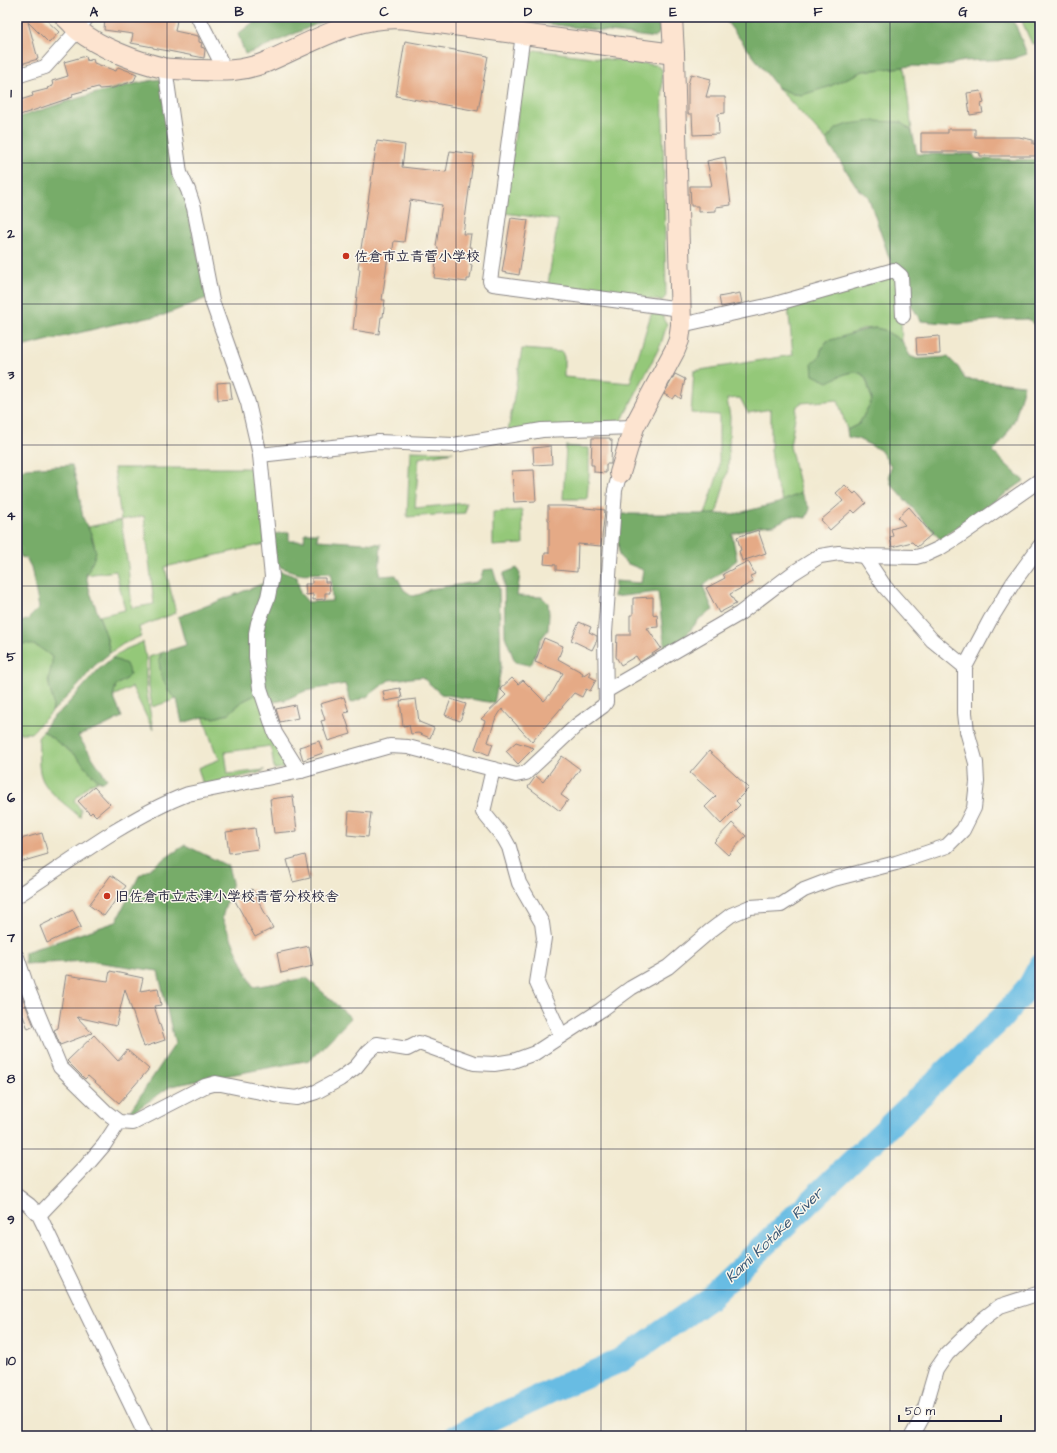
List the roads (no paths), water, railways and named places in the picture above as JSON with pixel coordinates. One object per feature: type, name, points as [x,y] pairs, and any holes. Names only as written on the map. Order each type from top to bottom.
[{"type":"street","points":[[198,17],[226,72]]},
{"type":"street","points":[[17,896],[95,844],[142,815],[176,798],[188,794],[301,771],[390,746],[408,747],[516,775],[526,773],[576,726],[603,706],[606,702],[606,633],[615,490],[634,427],[679,340],[681,317],[672,17]]},
{"type":"street","points":[[17,76],[44,67],[77,21],[93,40],[114,51],[141,62],[165,68],[226,72],[248,68],[263,63],[350,25],[380,19],[403,18],[674,54]]},
{"type":"street","points":[[523,34],[490,281],[493,284],[681,317],[775,304],[894,270],[901,276],[903,316]]},
{"type":"street","points":[[165,68],[180,173],[194,208],[212,301],[248,403],[260,455],[272,576],[268,597],[258,622],[256,633],[255,646],[257,676],[275,733],[291,759],[301,771]]},
{"type":"street","points":[[260,455],[378,442],[454,445],[542,430],[634,427]]},
{"type":"street","points":[[606,691],[739,614],[793,573],[820,556],[839,553],[864,556],[916,556],[927,554],[958,537],[1040,480]]},
{"type":"street","points":[[17,957],[27,987],[60,1067],[106,1112],[119,1122],[133,1123],[205,1086],[216,1083],[297,1098],[316,1092],[340,1079],[356,1067],[368,1052],[377,1044],[407,1049],[419,1043],[474,1063],[494,1064],[513,1061],[535,1053],[601,1010],[631,988],[668,967],[731,915],[750,907],[781,905],[804,890],[830,880],[896,863],[947,846],[962,830],[974,808],[977,782],[976,763],[967,732],[965,712],[965,667],[990,620],[1013,583],[1040,546]]},
{"type":"street","points":[[864,556],[885,586],[932,640],[965,667]]},
{"type":"street","points":[[493,769],[483,812],[504,838],[509,847],[519,883],[542,923],[544,938],[537,983],[561,1035]]},
{"type":"street","points":[[39,1215],[86,1166],[104,1145],[119,1122]]},
{"type":"street","points":[[17,1196],[39,1215],[146,1436]]},
{"type":"street","points":[[912,1436],[922,1418],[936,1370],[947,1354],[983,1319],[1000,1306],[1040,1293]]},
{"type":"waterway","name":"Kami Kotake River","points":[[456,1436],[562,1386],[622,1360],[707,1300],[1001,1019],[1030,985],[1040,966]]},
{"type":"place","name":"佐倉市立青菅小学校","points":[[346,256]]},
{"type":"place","name":"旧佐倉市立志津小学校青菅分校校舎","points":[[107,896]]}]
